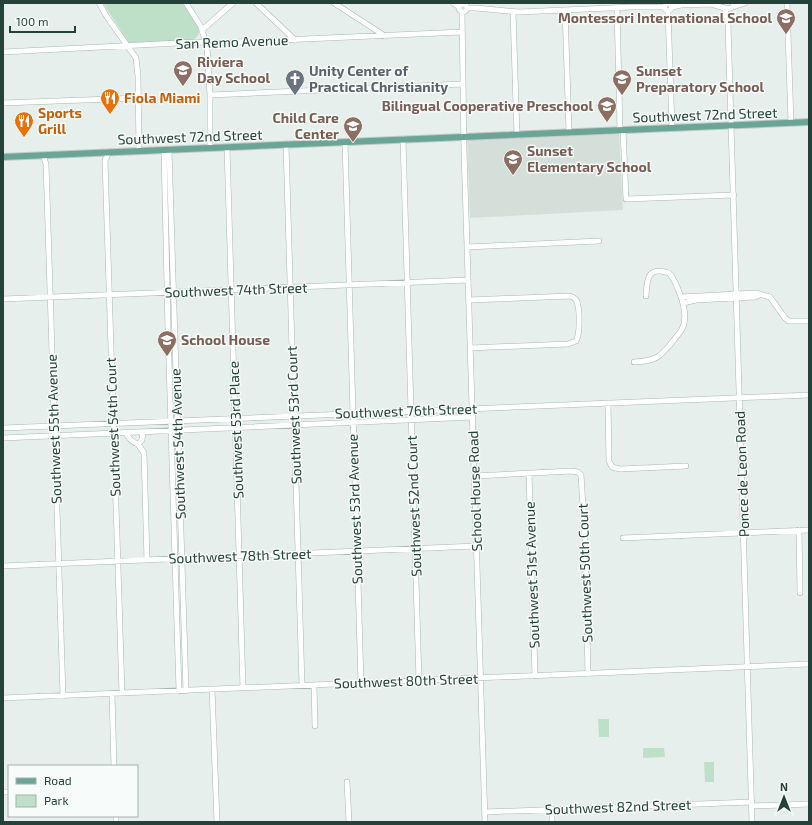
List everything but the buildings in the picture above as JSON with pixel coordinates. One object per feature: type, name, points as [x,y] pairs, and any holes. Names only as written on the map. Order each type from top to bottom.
[{"type":"main road","name":"Southwest 72nd Street","points":[[3,157],[809,122]]},
{"type":"street","points":[[99,3],[136,60],[139,151]]},
{"type":"street","points":[[186,3],[202,30],[206,42],[210,95],[210,148]]},
{"type":"street","points":[[202,30],[233,3]]},
{"type":"street","points":[[256,3],[295,40]]},
{"type":"street","points":[[334,3],[386,36]]},
{"type":"street","points":[[453,3],[465,11],[467,8],[473,7],[513,12],[658,6],[668,8],[681,5],[711,3],[723,6],[733,6],[745,3]]},
{"type":"street","points":[[787,3],[792,123]]},
{"type":"street","points":[[723,6],[728,24]]},
{"type":"street","points":[[728,24],[733,6]]},
{"type":"street","points":[[617,8],[626,199],[734,195]]},
{"type":"street","points":[[668,8],[672,128]]},
{"type":"street","name":"School House Road","points":[[460,9],[462,32],[467,247],[485,822]]},
{"type":"street","points":[[565,10],[569,132]]},
{"type":"street","points":[[513,12],[517,135]]},
{"type":"street","name":"Ponce de Leon Road","points":[[728,24],[752,822]]},
{"type":"street","name":"San Remo Avenue","points":[[3,52],[462,32]]},
{"type":"street","points":[[114,47],[119,42],[121,36]]},
{"type":"street","points":[[210,95],[463,84]]},
{"type":"street","points":[[3,103],[138,98]]},
{"type":"street","name":"Southwest 52nd Court","points":[[403,140],[420,681]]},
{"type":"street","name":"Southwest 53rd Avenue","points":[[345,142],[361,683]]},
{"type":"street","name":"Southwest 53rd Court","points":[[286,145],[302,686]]},
{"type":"street","name":"Southwest 53rd Place","points":[[227,147],[244,688]]},
{"type":"street","name":"Southwest 54th Avenue","points":[[167,150],[178,420],[186,691]]},
{"type":"street","name":"Southwest 54th Avenue","points":[[167,150],[167,293],[179,691]]},
{"type":"street","name":"Southwest 54th Court","points":[[104,153],[107,157],[105,160],[122,693]]},
{"type":"street","name":"Southwest 55th Avenue","points":[[46,155],[48,159],[46,163],[63,696]]},
{"type":"street","points":[[467,247],[599,241]]},
{"type":"street","points":[[634,362],[648,361],[657,358],[666,351],[677,337],[684,324],[683,303],[670,274],[666,272],[652,273],[648,277],[646,296]]},
{"type":"street","name":"Southwest 74th Street","points":[[3,299],[468,280]]},
{"type":"street","points":[[681,297],[722,297],[756,293],[770,297],[785,318],[789,321],[809,321]]},
{"type":"street","points":[[469,300],[562,296],[572,297],[578,303],[579,332],[576,341],[565,344],[470,348]]},
{"type":"street","points":[[683,303],[699,298]]},
{"type":"street","name":"Southwest 76th Street","points":[[3,428],[352,414],[411,410],[472,409],[809,395]]},
{"type":"street","points":[[608,403],[609,462],[612,467],[620,469],[686,466]]},
{"type":"street","name":"Southwest 76th Street","points":[[3,438],[473,417]]},
{"type":"street","points":[[126,432],[129,439],[138,444],[144,453],[147,560]]},
{"type":"street","points":[[138,444],[142,440],[143,432]]},
{"type":"street","name":"Southwest 50th Court","points":[[529,473],[571,471],[580,474],[582,479],[588,674]]},
{"type":"street","points":[[474,476],[529,473]]},
{"type":"street","name":"Southwest 51st Avenue","points":[[529,473],[535,676]]},
{"type":"street","points":[[798,530],[800,593]]},
{"type":"street","points":[[623,538],[809,530]]},
{"type":"street","name":"Southwest 78th Street","points":[[3,566],[476,546]]},
{"type":"street","name":"Southwest 80th Street","points":[[3,698],[809,664]]},
{"type":"street","points":[[314,685],[315,726]]},
{"type":"street","points":[[212,689],[217,822]]},
{"type":"street","points":[[112,694],[114,765]]},
{"type":"street","points":[[348,782],[350,822]]},
{"type":"street","name":"Southwest 82nd Street","points":[[485,812],[752,804],[809,804]]},
{"type":"street","points":[[552,810],[552,822]]},
{"type":"shaded area","points":[[619,134],[623,210],[470,218],[467,140]]},
{"type":"green space","points":[[103,3],[182,3],[199,29],[199,34],[192,40],[132,44],[129,43]]},
{"type":"green space","points":[[598,719],[609,719],[609,737],[599,737]]},
{"type":"green space","points":[[643,748],[664,748],[665,757],[643,758]]},
{"type":"green space","points":[[704,762],[714,762],[714,782],[705,782]]},
{"type":"place","name":"Montessori International School","points":[[786,35]]},
{"type":"place","name":"Riviera Day School","points":[[183,87]]},
{"type":"place","name":"Unity Center of Practical Christianity","points":[[295,96]]},
{"type":"place","name":"Sunset Preparatory School","points":[[622,96]]},
{"type":"place","name":"Fiola Miami","points":[[110,115]]},
{"type":"place","name":"Bilingual Cooperative Preschool","points":[[607,123]]},
{"type":"place","name":"Sports Grill","points":[[24,138]]},
{"type":"place","name":"Child Care Center","points":[[353,143]]},
{"type":"place","name":"Sunset Elementary School","points":[[513,176]]},
{"type":"place","name":"School House","points":[[167,357]]}]
